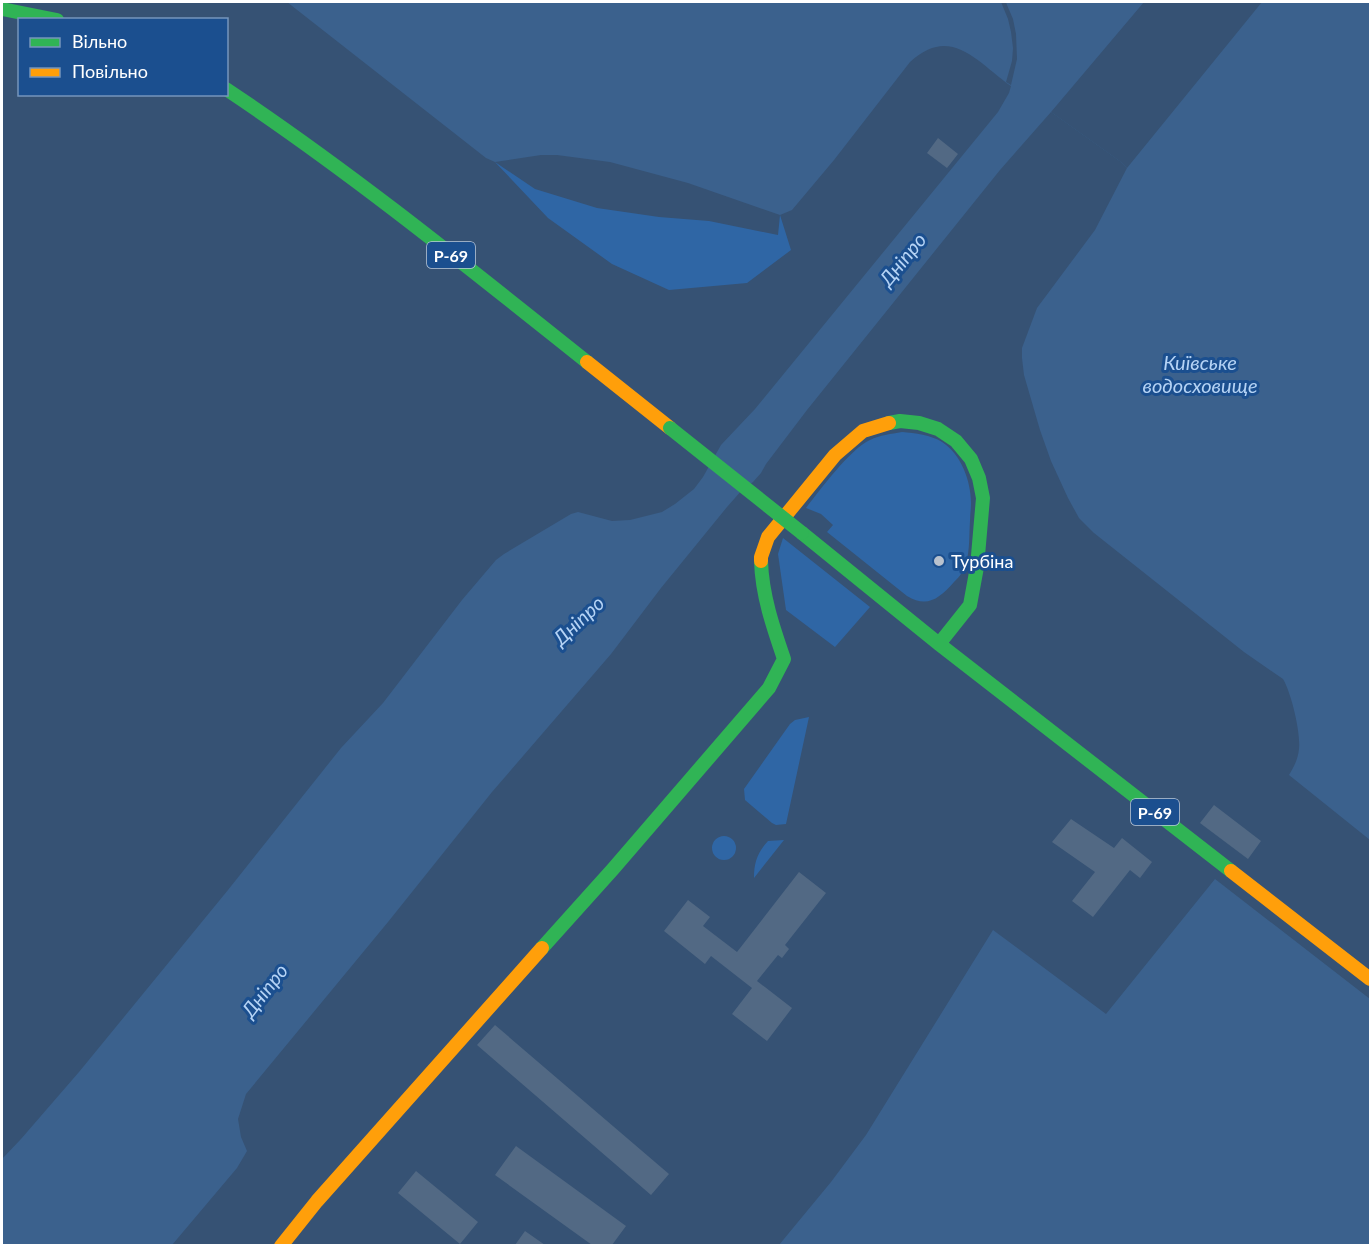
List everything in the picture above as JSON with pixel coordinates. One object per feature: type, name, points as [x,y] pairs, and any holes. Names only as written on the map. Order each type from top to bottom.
[{"type":"main road","points":[[2,9],[47,18]]},
{"type":"main road","name":"Р-69","points":[[228,90],[346,173],[508,299],[939,644],[1371,979]]},
{"type":"main road","points":[[281,1245],[317,1201],[613,869],[768,688],[784,658],[772,624],[762,583],[761,557],[768,537],[835,455],[863,432],[882,424],[900,421],[919,423],[938,429],[956,441],[971,459],[979,478],[983,498],[977,567],[970,605],[939,644]]},
{"type":"shaded area","points":[[495,162],[535,189],[597,208],[709,221],[778,235],[780,215],[791,250],[747,283],[669,290],[612,264],[548,218]]},
{"type":"shaded area","points":[[902,432],[933,438],[949,447],[964,469],[971,495],[969,548],[964,568],[958,578],[943,593],[927,601],[914,600],[907,596],[827,532],[833,525],[821,514],[806,508],[836,471],[862,445],[878,437]]},
{"type":"shaded area","points":[[783,538],[870,607],[835,647],[786,610],[778,554]]},
{"type":"shaded area","points":[[809,717],[786,824],[776,825],[745,800],[744,789],[790,724],[795,720]]},
{"type":"shaded area","points":[[724,836],[729,837],[735,843],[735,853],[729,859],[724,860],[719,859],[713,853],[712,848],[713,843],[719,837]]},
{"type":"shaded area","points":[[784,840],[754,878],[757,858],[764,845],[768,841]]},
{"type":"water","name":"Київське водосховище","points":[[287,2],[1370,2],[1370,840],[1289,775],[1297,760],[1299,742],[1295,713],[1283,679],[1244,652],[1094,533],[1079,518],[1051,461],[1024,375],[1022,348],[1037,308],[1095,230],[1127,168],[1051,112],[1000,170],[807,410],[761,473],[727,507],[611,654],[492,792],[246,1094],[238,1119],[241,1137],[247,1151],[237,1168],[172,1245],[2,1246],[2,1159],[79,1072],[341,748],[383,703],[462,600],[496,560],[571,514],[578,512],[612,521],[630,520],[662,512],[694,489],[721,445],[755,409],[998,112],[1011,86],[963,51],[938,46],[925,51],[910,62],[792,210],[780,215],[688,183],[610,162],[541,155],[495,162],[486,158]]},
{"type":"water","points":[[1215,879],[1370,999],[1370,1245],[779,1245],[866,1135],[993,930],[1106,1014]]},
{"type":"pier","points":[[1001,2],[1006,2],[1016,34],[1017,59],[1011,85],[1006,82],[1013,48],[1008,19]]},
{"type":"pier","points":[[1144,2],[1262,2],[1127,168],[1051,112]]},
{"type":"building","points":[[938,138],[958,154],[947,168],[927,153]]},
{"type":"building","points":[[1214,805],[1261,841],[1248,859],[1200,823]]},
{"type":"building","points":[[1071,819],[1114,848],[1122,838],[1152,862],[1140,878],[1130,870],[1093,917],[1072,901],[1095,872],[1052,842]]},
{"type":"building","points":[[799,872],[826,893],[785,945],[789,949],[782,958],[778,955],[757,981],[792,1008],[767,1041],[732,1014],[752,988],[711,956],[705,964],[664,931],[688,900],[710,917],[703,926],[737,952]]},
{"type":"building","points":[[495,1025],[669,1174],[651,1195],[477,1045]]},
{"type":"building","points":[[516,1146],[626,1226],[612,1245],[592,1245],[495,1175]]},
{"type":"building","points":[[416,1171],[478,1222],[460,1244],[398,1193]]},
{"type":"building","points":[[525,1231],[545,1245],[515,1245]]},
{"type":"traffic: fast","points":[[2,9],[47,18]]},
{"type":"traffic: fast","points":[[228,90],[319,154],[454,256],[587,362]]},
{"type":"traffic: fast","points":[[889,423],[900,421],[919,423],[938,429],[956,441],[971,459],[979,478],[983,498],[977,567],[970,605],[939,644]]},
{"type":"traffic: fast","points":[[670,428],[802,533]]},
{"type":"traffic: fast","points":[[802,533],[939,644],[1231,871]]},
{"type":"traffic: fast","points":[[542,948],[769,688],[784,659],[766,599],[761,561]]},
{"type":"traffic: slow","points":[[587,362],[670,428]]},
{"type":"traffic: slow","points":[[761,561],[768,537],[835,455],[863,431],[889,423]]},
{"type":"traffic: slow","points":[[1231,871],[1370,979]]},
{"type":"traffic: slow","points":[[281,1246],[317,1201],[542,948]]},
{"type":"place","name":"Турбіна","points":[[939,561]]},
{"type":"water label","name":"Дніпро","points":[[902,259]]},
{"type":"water label","name":"Дніпро","points":[[578,620]]},
{"type":"water label","name":"Дніпро","points":[[264,990]]}]
